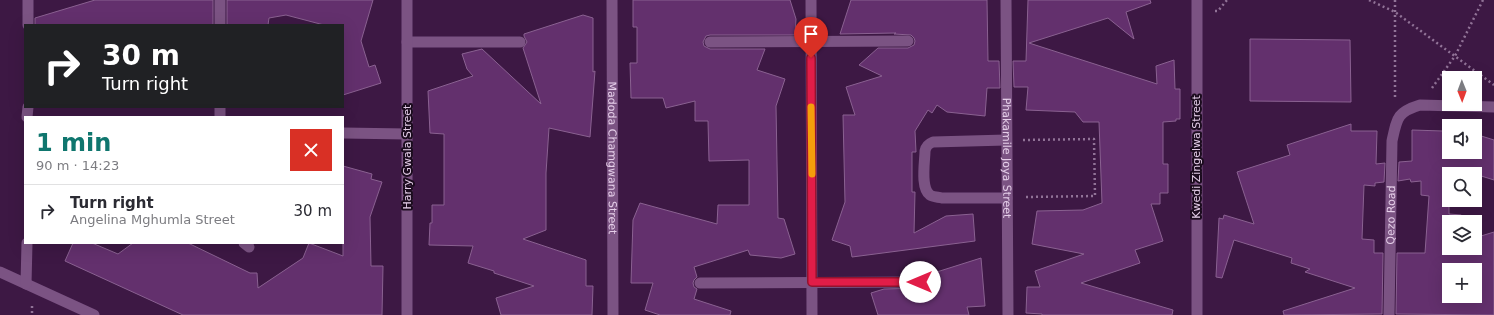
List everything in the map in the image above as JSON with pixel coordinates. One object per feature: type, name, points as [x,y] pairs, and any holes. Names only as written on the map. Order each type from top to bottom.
[{"type":"street","points":[[28,0],[28,24]]},
{"type":"street","points":[[220,0],[220,24]]},
{"type":"street","name":"Harry Gwala Street","points":[[407,0],[407,315]]},
{"type":"street","name":"Madoda Chamgwana Street","points":[[612,0],[613,315]]},
{"type":"street","points":[[811,0],[812,315]]},
{"type":"street","name":"Phakamile Joya Street","points":[[1006,0],[1008,315]]},
{"type":"street","name":"Kwedi Zingelwa Street","points":[[1197,0],[1197,315]]},
{"type":"street","points":[[710,42],[908,41]]},
{"type":"street","points":[[407,42],[520,42]]},
{"type":"street","points":[[1399,115],[1408,108],[1420,105],[1494,107]]},
{"type":"street","name":"Qezo Road","points":[[1389,315],[1392,141],[1395,124],[1399,115]]},
{"type":"street","points":[[344,133],[407,134]]},
{"type":"street","points":[[1006,140],[933,142],[926,146],[924,179],[925,190],[929,195],[933,196],[942,198],[1007,198]]},
{"type":"street","points":[[26,284],[27,244]]},
{"type":"street","points":[[0,272],[94,315]]},
{"type":"street","points":[[700,283],[920,282]]},
{"type":"path","points":[[1369,0],[1395,12],[1494,85]]},
{"type":"path","points":[[1396,0],[1394,96],[1399,115]]},
{"type":"path","points":[[1420,105],[1455,56],[1483,0]]},
{"type":"path","points":[[1022,197],[1095,196],[1094,139],[1023,140]]},
{"type":"building","points":[[95,0],[213,0],[213,24],[35,24],[35,18]]},
{"type":"building","points":[[227,0],[373,0],[361,41],[369,67],[375,65],[381,83],[344,95],[344,24],[320,24],[286,15],[269,18],[268,24],[227,24]]},
{"type":"building","points":[[633,0],[790,0],[796,19],[795,35],[710,35],[706,36],[703,42],[704,46],[710,49],[765,49],[757,70],[785,79],[776,106],[778,218],[784,219],[795,254],[781,258],[750,255],[748,250],[694,267],[697,277],[693,283],[694,287],[697,289],[694,299],[731,311],[730,315],[660,315],[645,310],[653,283],[631,283],[633,220],[640,203],[717,224],[718,205],[749,205],[749,160],[709,161],[708,121],[695,121],[695,101],[666,108],[663,98],[631,98],[630,63],[637,63],[637,27],[633,27]]},
{"type":"building","points":[[851,0],[987,0],[988,61],[999,61],[1000,88],[987,88],[985,116],[947,112],[937,105],[932,113],[928,110],[915,131],[916,152],[912,152],[912,192],[915,192],[914,233],[946,216],[973,214],[975,241],[852,257],[850,246],[832,240],[845,202],[843,115],[855,115],[846,87],[882,76],[859,65],[878,48],[908,48],[914,45],[915,41],[911,35],[894,34],[896,33],[840,34]]},
{"type":"building","points":[[1028,0],[1150,0],[1151,3],[1126,12],[1134,39],[1108,18],[1029,43],[1157,84],[1156,66],[1174,60],[1175,89],[1180,89],[1180,119],[1176,119],[1176,121],[1163,122],[1163,164],[1168,164],[1168,193],[1160,193],[1160,204],[1151,204],[1163,241],[1135,250],[1140,263],[1081,283],[1173,310],[1172,315],[1042,315],[1026,313],[1027,287],[1040,287],[1035,271],[1084,254],[1032,244],[1037,211],[1083,210],[1102,203],[1099,122],[1083,122],[1075,112],[1026,110],[1028,87],[1014,87],[1013,61],[1026,61]]},
{"type":"building","points":[[583,15],[593,18],[593,72],[595,71],[590,137],[549,128],[546,173],[546,230],[523,239],[586,260],[586,286],[593,286],[592,315],[501,315],[496,298],[534,286],[468,263],[473,246],[429,245],[430,223],[432,223],[432,205],[444,205],[444,134],[430,133],[428,91],[473,76],[467,69],[462,54],[482,49],[541,104],[523,48],[527,42],[524,34]]},
{"type":"building","points":[[1250,39],[1350,40],[1351,102],[1250,101]]},
{"type":"building","points":[[1351,124],[1351,131],[1377,131],[1376,164],[1385,163],[1384,182],[1375,183],[1375,186],[1364,185],[1362,239],[1374,240],[1374,253],[1383,253],[1382,314],[1284,315],[1283,311],[1355,288],[1305,272],[1310,269],[1291,263],[1292,258],[1234,240],[1222,278],[1216,277],[1219,218],[1223,219],[1224,215],[1254,224],[1237,172],[1290,155],[1287,145]]},
{"type":"building","points":[[1412,130],[1442,131],[1442,159],[1482,159],[1482,136],[1494,140],[1494,180],[1482,176],[1482,167],[1442,167],[1442,207],[1449,207],[1449,214],[1461,215],[1442,215],[1442,255],[1482,255],[1482,236],[1494,232],[1494,315],[1396,314],[1397,253],[1425,253],[1429,196],[1421,195],[1421,181],[1411,182],[1410,179],[1398,181],[1399,162],[1412,161]]},
{"type":"building","points":[[344,166],[372,174],[371,179],[382,182],[370,217],[371,266],[383,266],[382,315],[183,315],[65,261],[73,244],[94,244],[118,254],[132,244],[190,244],[250,273],[257,273],[258,288],[303,258],[309,244],[343,256]]},
{"type":"building","points":[[981,258],[985,306],[967,307],[969,315],[878,315],[871,293],[884,289],[923,288],[927,282],[924,276]]},
{"type":"slow traffic","points":[[811,107],[812,174]]},
{"type":"route","points":[[811,58],[812,282],[920,282]]}]
